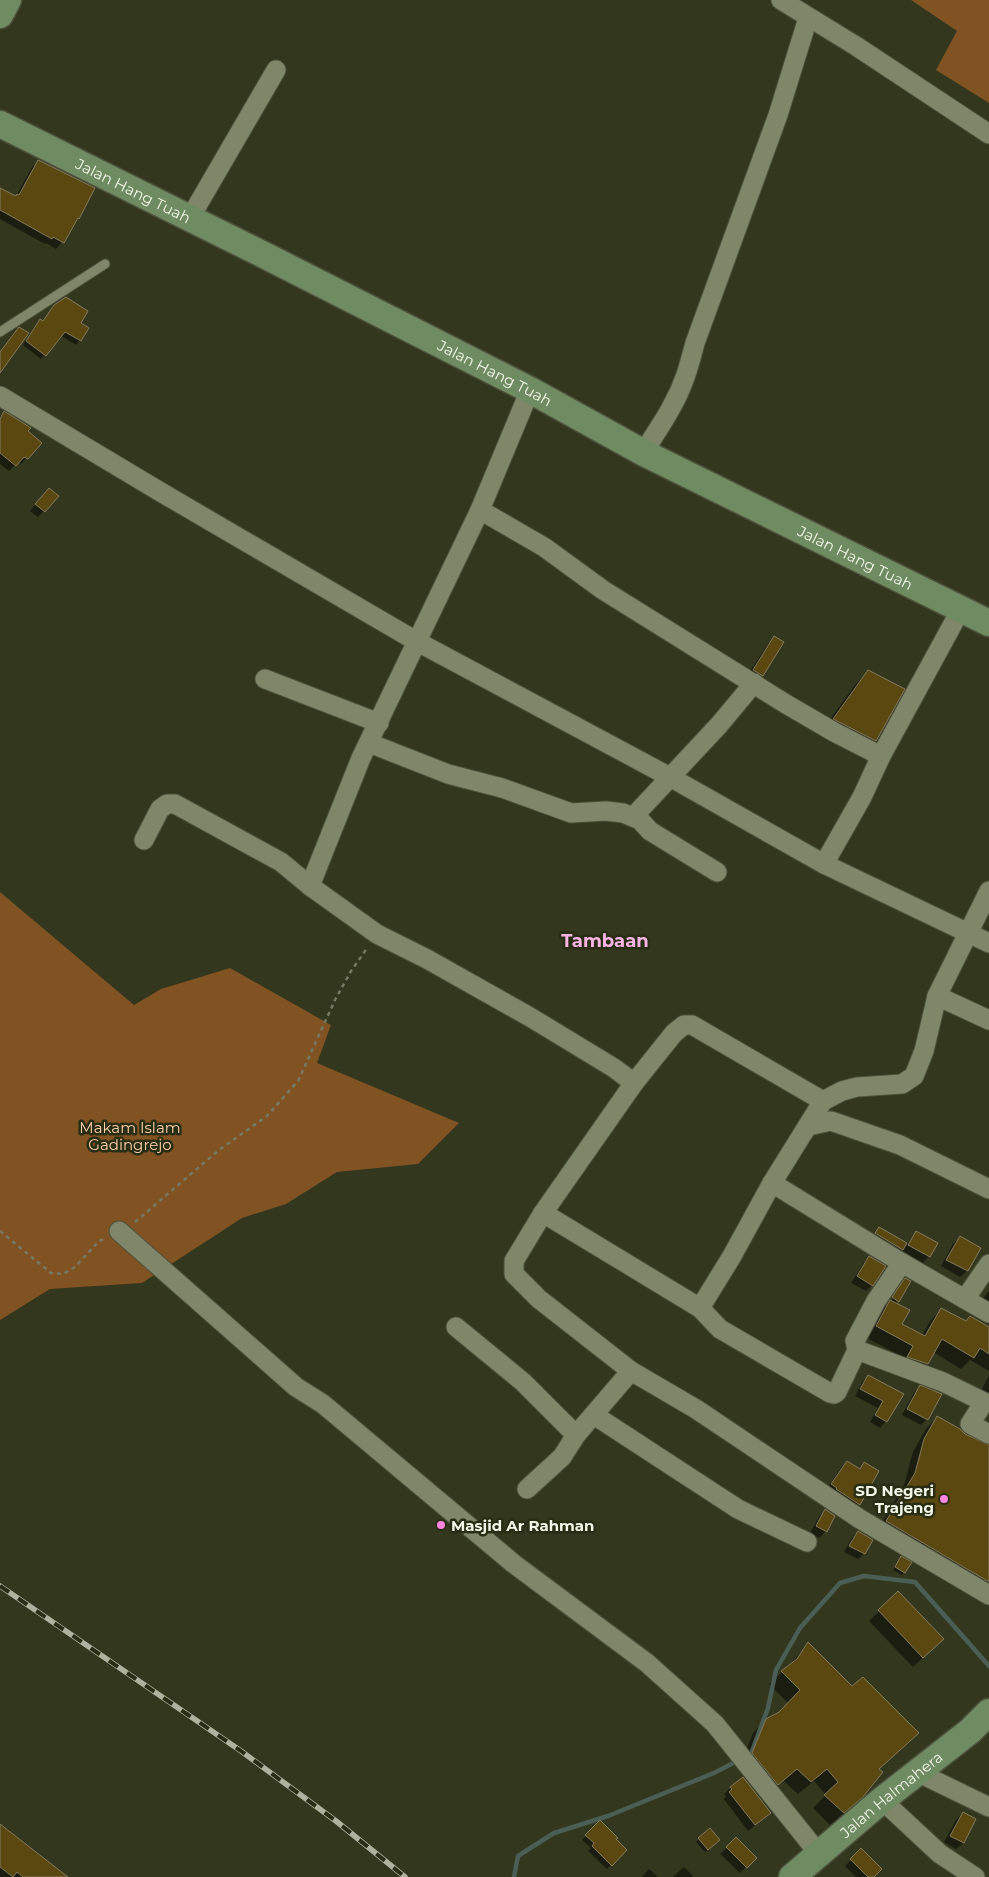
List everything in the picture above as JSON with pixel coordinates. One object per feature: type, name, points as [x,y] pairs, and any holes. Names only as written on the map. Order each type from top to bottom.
[{"type":"street","points":[[0,15],[8,0]]},
{"type":"street","points":[[781,0],[856,46],[989,134]]},
{"type":"street","points":[[644,453],[654,433],[671,408],[690,367],[694,343],[778,115],[808,18]]},
{"type":"street","points":[[190,218],[276,70]]},
{"type":"street","name":"Jalan Hang Tuah","points":[[0,124],[530,390],[644,453],[989,623]]},
{"type":"street","points":[[310,886],[361,758],[480,510],[530,390]]},
{"type":"street","points":[[0,396],[416,641],[670,777],[824,864],[989,943]]},
{"type":"street","points":[[480,510],[544,547],[604,590],[754,683],[834,732],[881,756]]},
{"type":"street","points":[[824,864],[862,797],[881,756],[961,609]]},
{"type":"street","points":[[265,679],[378,723]]},
{"type":"street","points":[[633,817],[719,725],[754,683]]},
{"type":"street","points":[[369,743],[448,774],[502,788],[571,813],[606,811],[623,813],[644,823],[650,831],[717,872]]},
{"type":"street","points":[[144,840],[160,809],[167,804],[175,804],[281,862],[310,886],[377,934],[427,959],[521,1012],[614,1068],[634,1083]]},
{"type":"street","points":[[700,1308],[732,1256],[772,1183],[823,1100],[842,1091],[857,1087],[902,1084],[914,1076],[924,1051],[937,996],[989,890]]},
{"type":"street","points":[[937,996],[989,1020]]},
{"type":"street","points":[[823,1100],[692,1024],[684,1025],[674,1033],[634,1083],[543,1213],[514,1261],[514,1274],[539,1299],[631,1371],[696,1409],[860,1519],[989,1595]]},
{"type":"street","points":[[808,1126],[831,1121],[900,1145],[989,1189]]},
{"type":"street","points":[[772,1183],[902,1263],[989,1313]]},
{"type":"street","points":[[543,1213],[700,1308],[720,1329],[834,1394],[837,1392],[857,1350],[855,1341],[876,1301],[902,1263]]},
{"type":"street","points":[[118,1231],[296,1387],[323,1404],[514,1564],[647,1663],[715,1724],[819,1854]]},
{"type":"street","points":[[965,1299],[989,1264]]},
{"type":"street","points":[[456,1327],[523,1382],[576,1435]]},
{"type":"street","points":[[857,1350],[943,1382],[984,1402],[970,1424],[989,1434]]},
{"type":"street","points":[[527,1489],[562,1457],[576,1435],[631,1371]]},
{"type":"street","points":[[594,1415],[738,1509],[807,1542]]},
{"type":"street","name":"Jalan Halmahera","points":[[792,1877],[882,1800],[970,1731],[989,1712]]},
{"type":"street","points":[[917,1772],[989,1807]]},
{"type":"street","points":[[882,1800],[940,1854],[976,1877]]},
{"type":"lane","points":[[0,332],[105,264]]},
{"type":"path","points":[[0,1231],[51,1273],[63,1274],[75,1267],[100,1241],[136,1221],[219,1150],[267,1116],[298,1081],[335,1000],[351,971],[377,934]]},
{"type":"green space","points":[[911,0],[989,0],[989,103],[936,70],[957,31]]},
{"type":"green space","name":"Makam Islam Gadingrejo","points":[[0,892],[134,1005],[161,989],[230,968],[331,1025],[317,1063],[459,1123],[418,1164],[337,1172],[286,1204],[242,1218],[142,1283],[50,1289],[0,1320]]},
{"type":"building","points":[[38,160],[95,188],[64,243],[53,237],[52,239],[0,210],[0,188],[16,196],[17,194],[19,195]]},
{"type":"building","points":[[66,297],[88,311],[81,323],[89,328],[81,341],[65,332],[46,356],[26,341],[40,319],[43,321],[54,305]]},
{"type":"building","points":[[19,327],[29,333],[0,373],[0,352]]},
{"type":"building","points":[[4,411],[31,428],[28,431],[42,443],[28,459],[24,457],[16,466],[0,453],[0,419]]},
{"type":"building","points":[[49,488],[59,496],[45,512],[35,504]]},
{"type":"building","points":[[774,636],[784,642],[763,676],[753,670]]},
{"type":"building","points":[[868,670],[905,689],[876,741],[833,719]]},
{"type":"building","points":[[879,1227],[907,1243],[903,1250],[875,1233]]},
{"type":"building","points":[[916,1231],[938,1243],[930,1257],[908,1245]]},
{"type":"building","points":[[960,1236],[981,1248],[968,1271],[946,1260]]},
{"type":"building","points":[[869,1256],[886,1266],[873,1286],[857,1276]]},
{"type":"building","points":[[905,1278],[911,1281],[899,1302],[892,1297]]},
{"type":"building","points":[[890,1300],[910,1310],[902,1324],[925,1336],[941,1308],[966,1321],[970,1316],[989,1327],[989,1354],[980,1348],[974,1358],[942,1339],[928,1364],[907,1357],[913,1346],[876,1326]]},
{"type":"building","points":[[868,1375],[904,1394],[887,1422],[875,1415],[883,1401],[860,1389]]},
{"type":"building","points":[[920,1385],[942,1394],[928,1420],[907,1409]]},
{"type":"building","name":"SD Negeri Trajeng","points":[[937,1416],[960,1429],[965,1434],[989,1445],[989,1582],[886,1521],[915,1473],[924,1439]]},
{"type":"building","points":[[847,1461],[860,1469],[864,1462],[879,1471],[860,1505],[831,1484]]},
{"type":"building","points":[[825,1509],[835,1516],[827,1532],[816,1526]]},
{"type":"building","points":[[858,1531],[873,1540],[865,1554],[849,1546]]},
{"type":"building","points":[[901,1556],[912,1562],[905,1573],[895,1567]]},
{"type":"building","points":[[898,1591],[944,1639],[923,1658],[878,1610]]},
{"type":"building","points":[[808,1642],[852,1686],[863,1677],[919,1733],[879,1769],[883,1772],[862,1798],[844,1813],[824,1795],[838,1782],[827,1769],[811,1782],[797,1769],[778,1785],[752,1753],[766,1719],[779,1712],[800,1690],[781,1671],[797,1659]]},
{"type":"building","points":[[743,1777],[771,1813],[755,1825],[729,1792],[732,1789],[730,1787]]},
{"type":"building","points":[[963,1812],[976,1819],[964,1843],[950,1836]]},
{"type":"building","points":[[600,1820],[627,1850],[612,1866],[592,1846],[594,1843],[585,1835]]},
{"type":"building","points":[[0,1824],[68,1877],[23,1877],[17,1872],[13,1877],[0,1867]]},
{"type":"building","points":[[710,1828],[720,1840],[708,1850],[698,1838]]},
{"type":"building","points":[[736,1837],[757,1858],[747,1868],[726,1847]]},
{"type":"building","points":[[861,1848],[882,1869],[874,1877],[868,1877],[850,1859]]},
{"type":"waterway","points":[[746,1756],[751,1754],[768,1708],[776,1670],[800,1628],[840,1583],[864,1576],[915,1582],[989,1666]]},
{"type":"waterway","points":[[514,1877],[518,1856],[554,1833],[608,1816],[714,1773],[737,1761]]},
{"type":"railway","points":[[0,1586],[241,1751],[336,1821],[405,1877]]},
{"type":"place","name":"SD Negeri Trajeng","points":[[944,1499]]},
{"type":"place","name":"Masjid Ar Rahman","points":[[441,1525]]},
{"type":"district","name":"Tambaan","points":[[605,941]]}]
